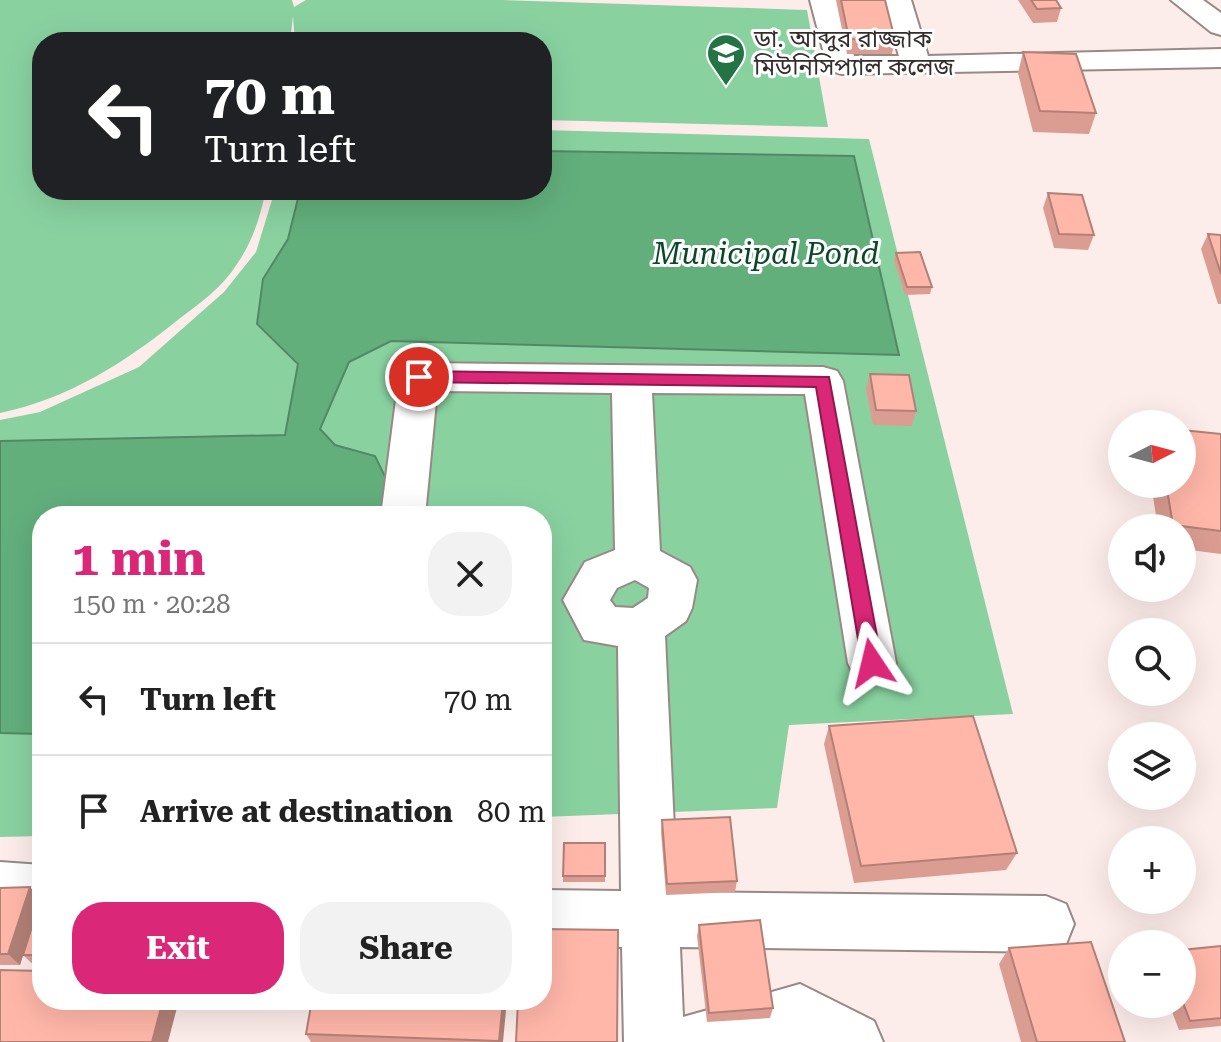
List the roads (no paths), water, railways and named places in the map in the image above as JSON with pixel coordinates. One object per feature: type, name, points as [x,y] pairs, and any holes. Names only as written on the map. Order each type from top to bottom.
[{"type":"street","points":[[824,0],[842,65],[1221,58]]},
{"type":"street","points":[[897,0],[916,65]]},
{"type":"street","points":[[1185,0],[1221,25]]},
{"type":"street","points":[[1197,0],[1221,25]]},
{"type":"street","points":[[404,506],[419,377],[823,381],[872,663]]},
{"type":"street","points":[[631,379],[638,560]]},
{"type":"street","points":[[638,560],[674,580],[669,608],[641,628],[601,626],[586,600],[601,575],[638,560]]},
{"type":"street","points":[[641,628],[654,1042]]},
{"type":"street","points":[[0,889],[32,891]]},
{"type":"street","points":[[552,918],[1046,924]]},
{"type":"street","points":[[696,1042],[800,1014],[853,1042]]},
{"type":"water","name":"Municipal Pond","points":[[552,151],[854,156],[899,355],[391,341],[349,362],[320,429],[335,445],[375,456],[396,499],[394,506],[32,506],[32,734],[0,733],[0,441],[285,435],[298,364],[257,324],[263,279],[288,239],[298,200],[552,200]]},
{"type":"place","name":"ডা. আব্দুর রাজ্জাক মিউনিসিপ্যাল কলেজ","points":[[726,87]]}]
